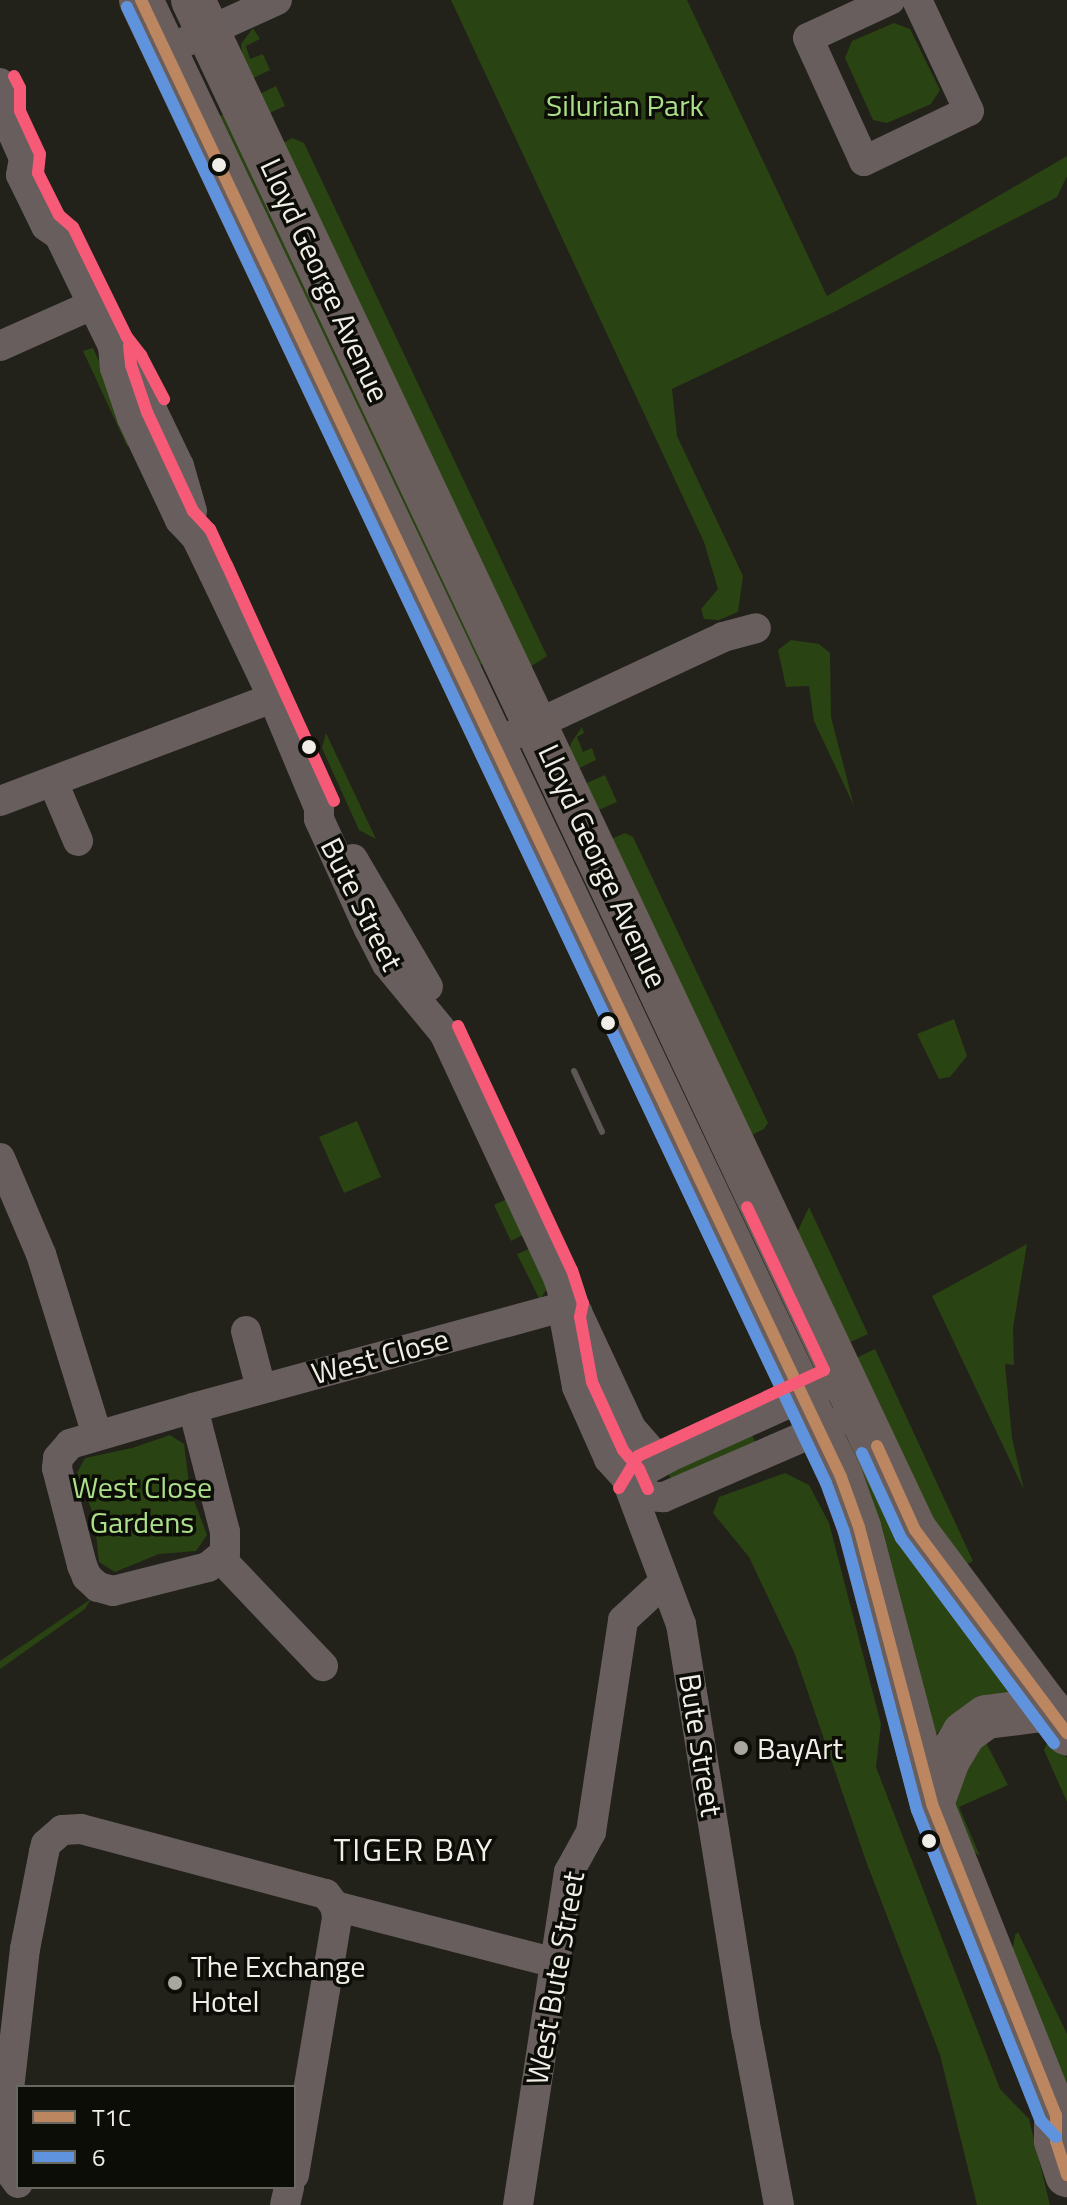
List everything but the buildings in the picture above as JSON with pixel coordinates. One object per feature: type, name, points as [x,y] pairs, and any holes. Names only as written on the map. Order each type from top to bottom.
[{"type":"main road","name":"Lloyd George Avenue","points":[[141,0],[841,1477],[859,1527],[932,1804],[1061,2120],[1056,2141],[1067,2175]]},
{"type":"main road","name":"Lloyd George Avenue","points":[[200,16],[915,1530],[1058,1721]]},
{"type":"main road","points":[[932,1804],[948,1760],[964,1733],[986,1717],[1058,1721]]},
{"type":"street","points":[[165,51],[200,16],[277,0]]},
{"type":"street","points":[[890,0],[808,38],[864,161],[969,111],[917,0]]},
{"type":"street","name":"Bute Street","points":[[0,83],[4,91],[8,131],[21,175],[46,226],[59,235],[113,346],[115,368],[132,418],[180,520],[196,537],[273,698],[319,808],[319,819],[334,853],[387,964],[444,1033],[558,1277],[567,1306],[564,1316],[577,1387],[609,1459],[626,1478],[681,1624],[747,2034],[779,2205]]},
{"type":"street","points":[[0,346],[92,305]]},
{"type":"street","points":[[494,744],[723,637],[756,628]]},
{"type":"street","points":[[0,801],[273,698]]},
{"type":"street","points":[[53,782],[78,841]]},
{"type":"street","points":[[0,1158],[41,1254],[97,1435]]},
{"type":"street","name":"Bute Street","points":[[567,1306],[577,1312],[631,1428],[652,1452],[669,1457]]},
{"type":"street","name":"West Close","points":[[221,1559],[208,1567],[113,1591],[98,1587],[87,1577],[57,1468],[58,1458],[70,1444],[97,1435],[567,1306]]},
{"type":"street","points":[[246,1331],[261,1388]]},
{"type":"street","points":[[811,1414],[669,1457],[646,1470],[633,1495],[664,1497],[811,1414],[852,1395]]},
{"type":"street","points":[[193,1408],[225,1532],[227,1546],[221,1559],[323,1666]]},
{"type":"street","name":"West Bute Street","points":[[518,2205],[569,1872],[591,1832],[623,1620],[628,1611],[663,1583]]},
{"type":"street","points":[[16,2180],[10,2172],[8,2155],[9,2089],[25,1949],[44,1852],[53,1836],[71,1827],[326,1894],[335,1906],[337,1917],[296,2165]]},
{"type":"street","points":[[335,1906],[555,1963]]},
{"type":"green space","name":"Silurian Park","points":[[451,0],[687,0],[827,296],[1067,156],[1067,176],[1057,197],[834,312],[672,389],[677,436],[743,576],[738,612],[719,620],[704,619],[701,609],[718,589],[704,542]]},
{"type":"green space","points":[[894,23],[910,29],[940,90],[931,104],[887,123],[873,120],[845,58],[852,41]]},
{"type":"green space","points":[[253,28],[260,39],[246,46],[250,59],[263,54],[270,70],[245,82],[241,44]]},
{"type":"green space","points":[[276,86],[285,106],[263,116],[254,97]]},
{"type":"green space","points":[[229,112],[486,662],[474,668],[215,118]]},
{"type":"green space","points":[[292,138],[304,143],[547,656],[527,669],[280,145]]},
{"type":"green space","points":[[93,348],[136,442],[127,446],[83,351]]},
{"type":"green space","points":[[791,640],[819,644],[830,653],[831,717],[854,806],[814,721],[809,686],[786,687],[778,650]]},
{"type":"green space","points":[[582,727],[584,733],[577,737],[583,752],[592,748],[596,760],[573,771],[568,756],[571,743]]},
{"type":"green space","points":[[326,733],[376,839],[359,830],[322,748]]},
{"type":"green space","points":[[605,775],[617,802],[592,813],[580,786]]},
{"type":"green space","points":[[625,833],[633,837],[768,1123],[764,1129],[748,1137],[609,840]]},
{"type":"green space","points":[[954,1019],[967,1056],[950,1077],[939,1079],[917,1034]]},
{"type":"green space","points":[[357,1121],[381,1177],[344,1193],[319,1137]]},
{"type":"green space","points":[[507,1199],[525,1234],[511,1241],[494,1205]]},
{"type":"green space","points":[[809,1207],[868,1334],[844,1345],[795,1237]]},
{"type":"green space","points":[[1027,1244],[1013,1328],[1014,1365],[1005,1364],[1012,1438],[1024,1490],[932,1296]]},
{"type":"green space","points":[[531,1248],[545,1282],[546,1290],[540,1300],[517,1254]]},
{"type":"green space","points":[[875,1349],[973,1561],[962,1567],[951,1553],[850,1361]]},
{"type":"green space","name":"West Close Gardens","points":[[170,1435],[184,1444],[190,1490],[207,1535],[196,1551],[159,1554],[115,1572],[99,1562],[94,1516],[77,1473],[85,1458],[132,1448]]},
{"type":"green space","points":[[752,1435],[757,1446],[673,1484],[668,1473]]},
{"type":"green space","points":[[852,1440],[1015,1696],[948,1720],[929,1743],[842,1446]]},
{"type":"green space","points":[[785,1473],[809,1485],[829,1523],[881,1724],[876,1767],[1000,2089],[1029,2119],[1050,2205],[977,2205],[940,2055],[866,1861],[794,1652],[749,1557],[713,1513],[719,1497]]},
{"type":"green space","points":[[91,1599],[85,1609],[0,1669],[0,1661]]},
{"type":"green space","points":[[981,1733],[1008,1785],[959,1807],[980,1856],[968,1848],[954,1814],[958,1755]]},
{"type":"green space","points":[[1049,1737],[1067,1758],[1067,1802],[1044,1750]]},
{"type":"green space","points":[[1018,1932],[1067,2034],[1067,2092],[1011,1959]]},
{"type":"railway","points":[[574,1071],[602,1132]]},
{"type":"transit line","name":"T1C","points":[[141,0],[841,1477],[859,1527],[932,1804],[1056,2115],[1056,2141],[1067,2175]]},
{"type":"transit line","name":"6","points":[[127,7],[826,1483],[844,1532],[917,1810],[1041,2121],[1056,2137]]},
{"type":"transit line","points":[[14,76],[20,88],[20,111],[40,154],[38,173],[59,215],[73,227],[127,337],[141,355],[164,399]]},
{"type":"transit line","points":[[129,345],[131,365],[147,412],[193,511],[210,529],[334,801]]},
{"type":"transit line","points":[[458,1026],[572,1270],[583,1303],[580,1317],[592,1382],[623,1450],[639,1469],[648,1489]]},
{"type":"transit line","points":[[619,1488],[638,1456],[824,1370],[747,1207]]},
{"type":"transit line","name":"T1C","points":[[877,1446],[915,1530],[1067,1733]]},
{"type":"transit line","name":"6","points":[[862,1453],[901,1538],[1054,1743]]},
{"type":"place","name":"BayArt","points":[[741,1748]]},
{"type":"place","name":"The Exchange Hotel","points":[[175,1983]]},
{"type":"district","name":"TIGER BAY","points":[[414,1849]]}]
